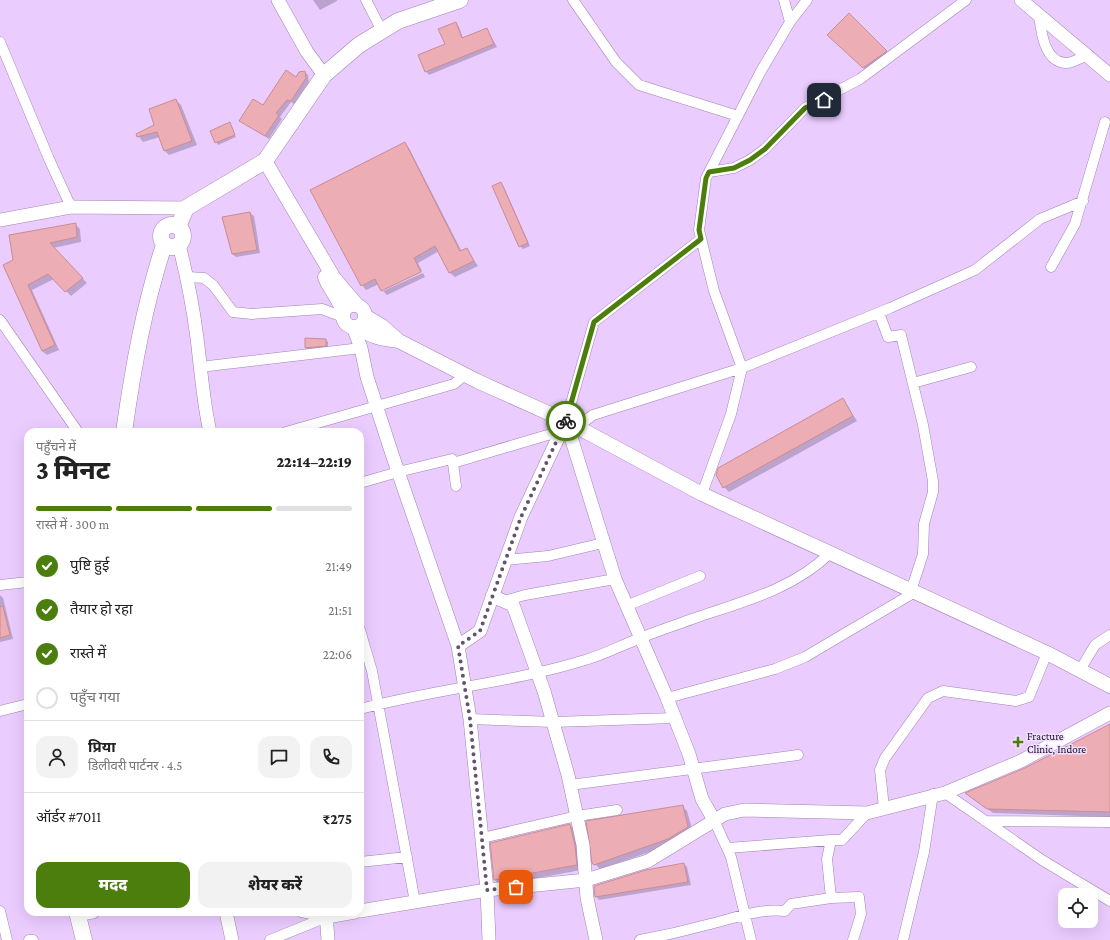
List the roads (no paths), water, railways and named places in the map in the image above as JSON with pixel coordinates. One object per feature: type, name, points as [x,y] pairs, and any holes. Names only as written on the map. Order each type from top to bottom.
[{"type":"main road","points":[[125,428],[136,348],[152,282],[172,245],[160,237],[164,228],[169,225],[178,227],[186,208],[265,161],[324,75],[359,45],[398,21],[460,0]]},
{"type":"main road","points":[[265,161],[320,254],[326,282],[353,317],[382,326],[399,341],[702,494],[1047,653],[1110,686]]},
{"type":"main road","points":[[83,916],[84,940]]},
{"type":"street","points":[[278,0],[308,52],[324,75]]},
{"type":"street","points":[[366,0],[382,31]]},
{"type":"street","points":[[573,0],[616,62],[639,85],[738,116]]},
{"type":"street","points":[[784,0],[790,22]]},
{"type":"street","points":[[702,494],[731,414],[742,368],[714,291],[699,230],[706,178],[761,71],[790,22],[807,0]]},
{"type":"street","points":[[709,172],[734,168],[750,160],[765,149],[805,108],[860,79],[966,0]]},
{"type":"street","points":[[1021,0],[1110,75]]},
{"type":"street","points":[[1039,15],[1040,29],[1049,54],[1056,60],[1066,63],[1088,55]]},
{"type":"street","points":[[0,42],[71,207]]},
{"type":"street","points":[[1052,267],[1075,224],[1105,122]]},
{"type":"street","points":[[456,486],[454,463],[568,426],[593,414],[742,368],[879,313],[975,270],[1040,219],[1083,201]]},
{"type":"street","points":[[0,220],[71,207],[186,208]]},
{"type":"street","points":[[458,646],[480,631],[498,598],[505,560],[521,517],[568,426],[594,322],[701,239]]},
{"type":"street","points":[[172,245],[188,277],[205,409],[209,428]]},
{"type":"street","points":[[188,277],[204,278],[213,285],[233,312],[252,314],[322,310],[353,317],[367,377],[376,407],[458,646],[470,719],[487,890],[489,940]]},
{"type":"street","points":[[667,698],[775,669],[805,657],[913,592],[923,554],[924,524],[933,492],[933,481],[913,383],[901,335],[888,337],[879,313]]},
{"type":"street","points":[[0,320],[75,428]]},
{"type":"street","points":[[200,368],[360,348]]},
{"type":"street","points":[[913,383],[971,367]]},
{"type":"street","points":[[307,428],[454,384],[465,375]]},
{"type":"street","points":[[568,426],[615,579],[675,718],[693,768],[702,799],[728,848],[751,940]]},
{"type":"street","points":[[364,482],[452,459]]},
{"type":"street","points":[[505,560],[548,556],[603,543]]},
{"type":"street","points":[[364,709],[464,686],[492,683],[586,660],[640,638],[752,599],[790,583],[818,565],[830,553]]},
{"type":"street","points":[[626,606],[700,576]]},
{"type":"street","points":[[498,598],[525,595],[615,579]]},
{"type":"street","points":[[0,585],[24,582]]},
{"type":"street","points":[[498,598],[513,605],[553,722],[570,785],[583,845],[587,898],[596,940]]},
{"type":"street","points":[[1080,670],[1095,645],[1110,635]]},
{"type":"street","points":[[364,644],[372,671],[415,902]]},
{"type":"street","points":[[884,808],[880,770],[885,758],[928,698],[943,691],[1016,701],[1029,697],[1047,653]]},
{"type":"street","points":[[0,711],[24,705]]},
{"type":"street","points":[[364,910],[487,890],[586,880],[648,861],[725,814],[744,810],[867,813],[939,793],[1021,761],[1110,713]]},
{"type":"street","points":[[470,719],[553,722],[675,718]]},
{"type":"street","points":[[570,785],[798,755]]},
{"type":"street","points":[[939,793],[985,821],[1042,860],[1110,901]]},
{"type":"street","points":[[903,940],[939,793]]},
{"type":"street","points":[[482,838],[577,816],[617,810]]},
{"type":"street","points":[[728,848],[842,840],[867,813]]},
{"type":"street","points":[[985,821],[1110,822]]},
{"type":"street","points":[[831,840],[827,859],[831,898]]},
{"type":"street","points":[[364,862],[407,857]]},
{"type":"street","points":[[640,940],[650,939],[745,915],[773,910],[785,911],[791,904],[831,898],[859,897],[861,914],[853,940]]},
{"type":"street","points":[[0,911],[7,940]]},
{"type":"street","points":[[227,916],[232,940]]},
{"type":"street","points":[[270,940],[322,916]]},
{"type":"street","points":[[326,916],[328,940]]},
{"type":"place","name":"Fracture Clinic, Indore","points":[[1018,742]]}]
